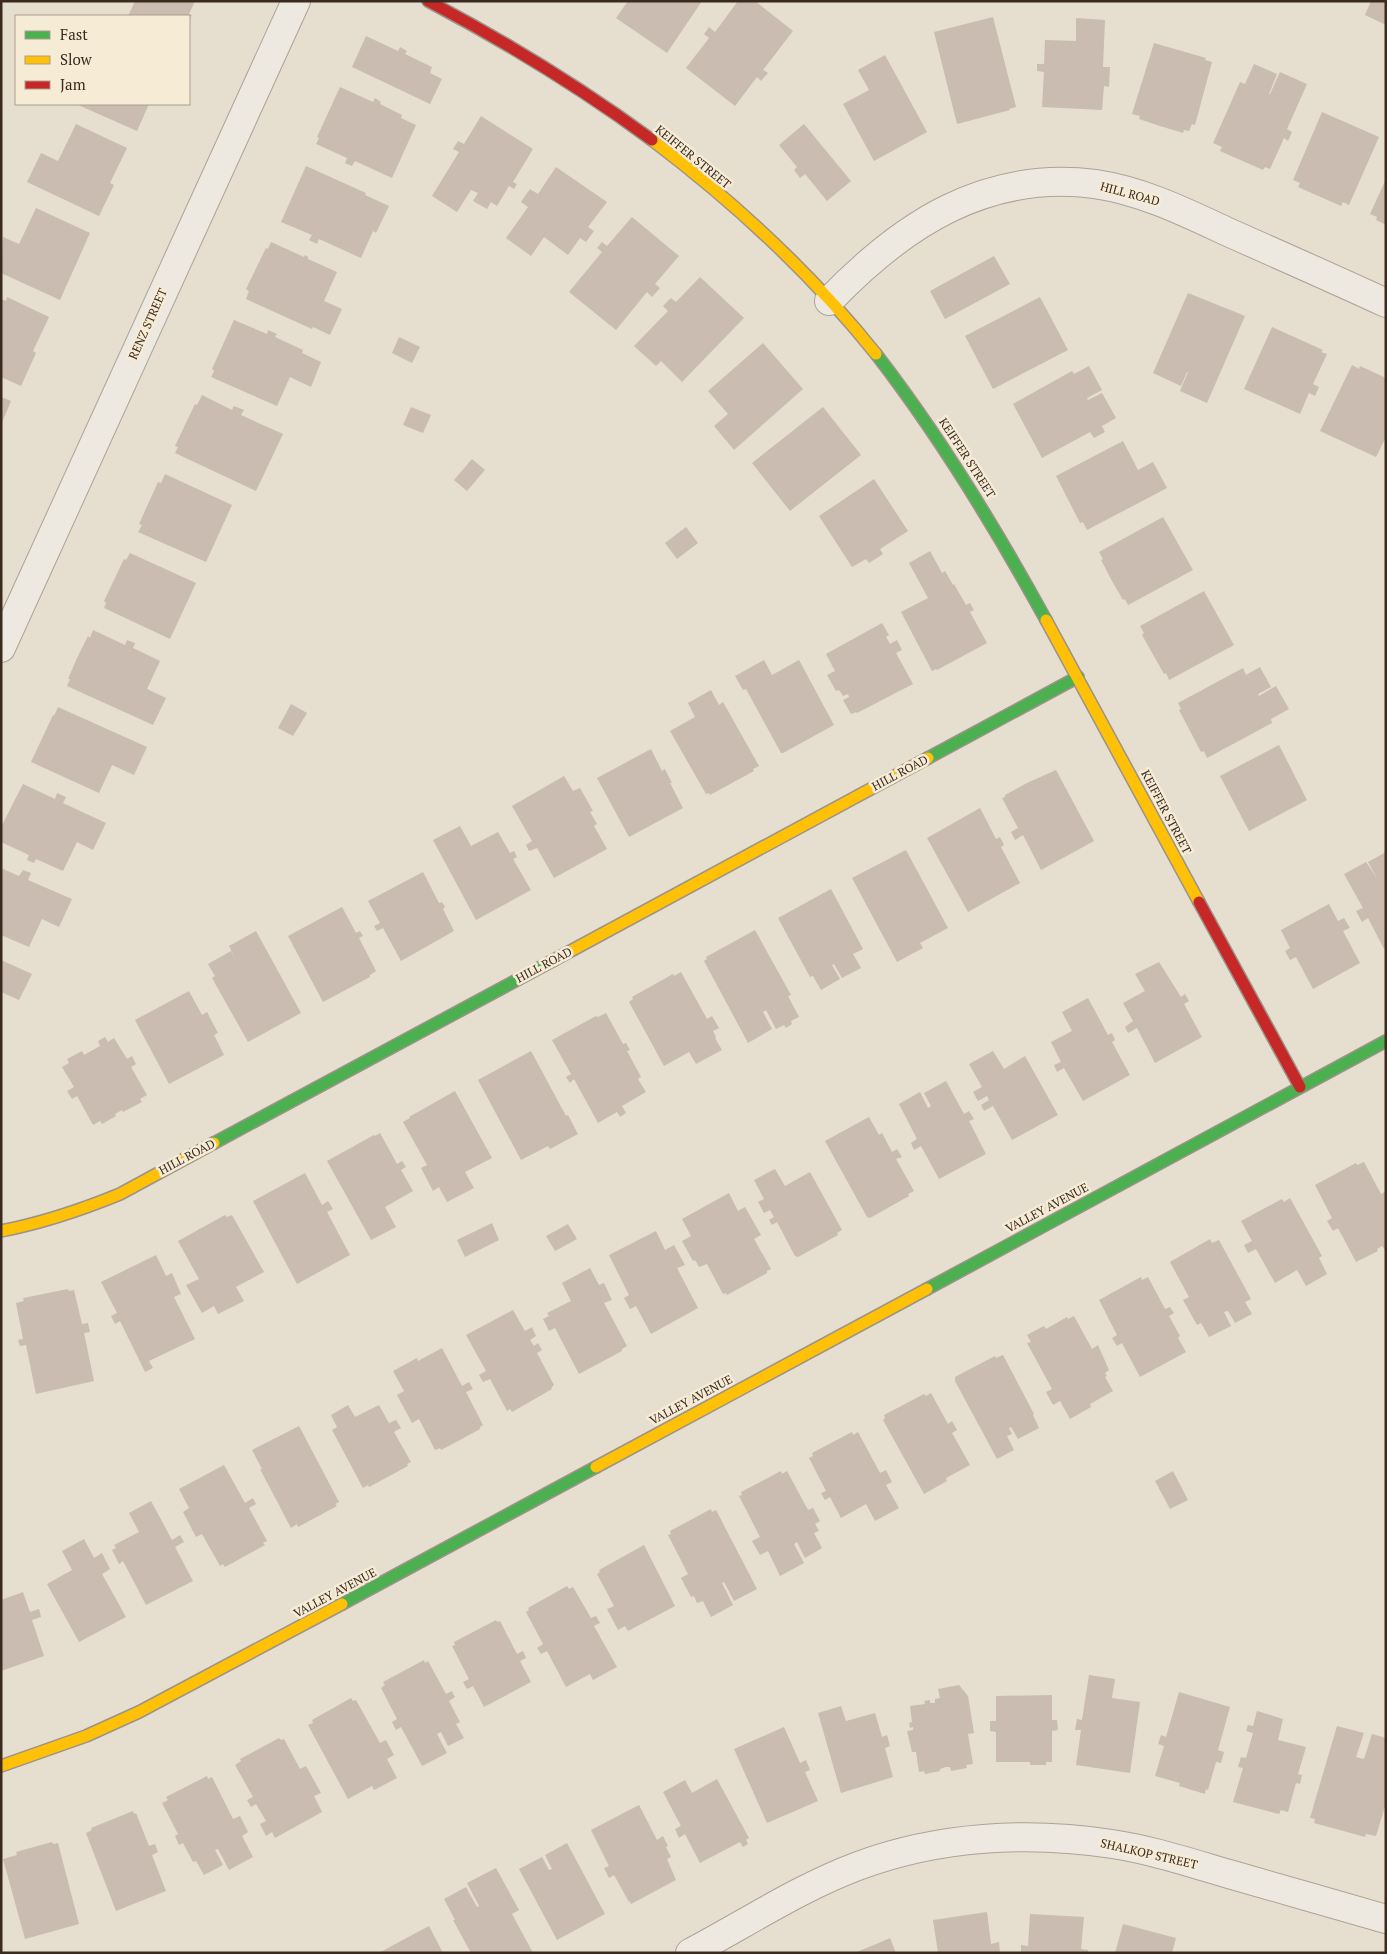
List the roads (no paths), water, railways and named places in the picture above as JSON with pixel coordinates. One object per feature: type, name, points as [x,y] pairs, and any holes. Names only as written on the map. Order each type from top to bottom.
[{"type":"street","name":"RENZ STREET","points":[[1,648],[296,1]]},
{"type":"street","name":"KEIFFER STREET","points":[[428,1],[505,43],[562,78],[663,149],[744,217],[789,259],[873,350],[940,439],[998,534],[1078,677],[1300,1087]]},
{"type":"street","name":"HILL ROAD","points":[[829,301],[876,255],[911,228],[949,207],[985,194],[1022,186],[1061,182],[1095,184],[1128,191],[1168,204],[1386,303]]},
{"type":"street","name":"HILL ROAD","points":[[1,1231],[36,1225],[77,1212],[120,1194],[1078,677]]},
{"type":"street","name":"VALLEY AVENUE","points":[[1,1766],[86,1736],[139,1712],[193,1684],[1386,1041]]},
{"type":"street","name":"SHALKOP STREET","points":[[690,1953],[806,1890],[858,1866],[898,1854],[946,1844],[1016,1837],[1064,1838],[1113,1844],[1170,1857],[1386,1919]]}]
